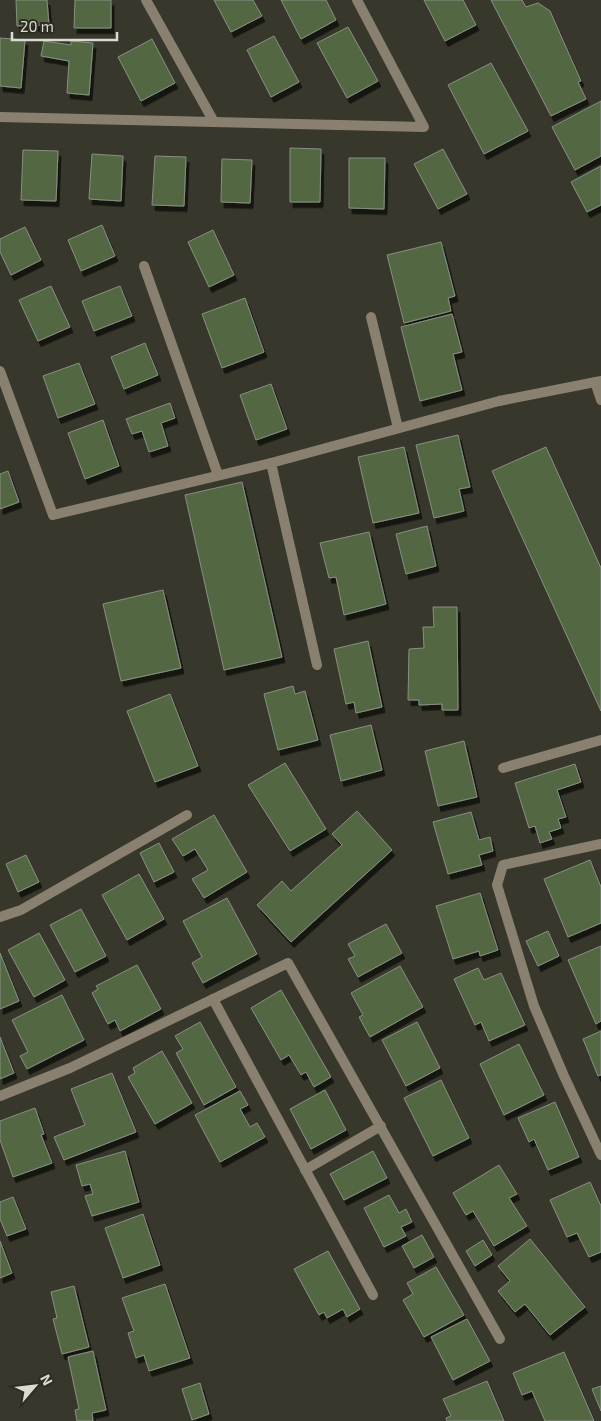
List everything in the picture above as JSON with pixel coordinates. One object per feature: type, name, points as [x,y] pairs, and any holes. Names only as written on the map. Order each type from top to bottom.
[{"type":"street","points":[[146,0],[214,122]]},
{"type":"street","points":[[0,117],[424,127],[357,0]]},
{"type":"street","points":[[144,266],[218,476]]},
{"type":"street","points":[[371,317],[398,428]]},
{"type":"street","points":[[0,371],[53,515],[271,463],[499,401],[598,382],[601,400]]},
{"type":"street","points":[[271,463],[317,665]]},
{"type":"street","points":[[502,768],[601,740]]},
{"type":"street","points":[[0,917],[21,910],[187,815]]},
{"type":"street","points":[[601,844],[502,865],[497,885],[534,1006],[601,1155]]},
{"type":"street","points":[[0,1096],[70,1068],[288,963],[500,1339]]},
{"type":"street","points":[[213,999],[373,1295]]},
{"type":"street","points":[[305,1170],[381,1126]]},
{"type":"building","points":[[16,0],[47,0],[49,25],[17,26]]},
{"type":"building","points":[[75,0],[111,0],[111,28],[74,28]]},
{"type":"building","points":[[214,0],[253,0],[262,16],[231,32]]},
{"type":"building","points":[[281,0],[326,0],[336,20],[301,39]]},
{"type":"building","points":[[424,0],[463,0],[476,25],[445,41]]},
{"type":"building","points":[[491,0],[522,0],[526,7],[538,3],[550,11],[581,81],[578,82],[586,99],[551,116]]},
{"type":"building","points":[[348,27],[378,81],[347,98],[317,43]]},
{"type":"building","points":[[274,36],[299,82],[271,97],[247,50]]},
{"type":"building","points":[[0,38],[25,40],[21,88],[0,86]]},
{"type":"building","points":[[152,39],[175,83],[141,101],[118,57]]},
{"type":"building","points":[[44,41],[71,45],[71,41],[93,43],[89,95],[67,93],[69,61],[41,56]]},
{"type":"building","points":[[491,63],[528,131],[484,154],[448,85]]},
{"type":"building","points":[[601,101],[601,156],[575,170],[552,127]]},
{"type":"building","points":[[290,148],[321,149],[320,202],[290,202]]},
{"type":"building","points":[[443,149],[467,194],[438,209],[414,164]]},
{"type":"building","points":[[23,150],[58,151],[56,201],[21,200]]},
{"type":"building","points":[[92,154],[123,156],[121,201],[89,199]]},
{"type":"building","points":[[155,156],[186,157],[184,206],[152,205]]},
{"type":"building","points":[[349,158],[385,158],[384,209],[349,208]]},
{"type":"building","points":[[222,159],[252,160],[250,203],[221,202]]},
{"type":"building","points":[[601,166],[601,205],[587,212],[571,182]]},
{"type":"building","points":[[102,225],[115,256],[81,271],[68,240]]},
{"type":"building","points":[[25,227],[41,260],[11,275],[0,252],[0,239]]},
{"type":"building","points":[[213,230],[234,275],[209,287],[188,242]]},
{"type":"building","points":[[441,242],[455,296],[448,298],[451,311],[404,323],[387,255]]},
{"type":"building","points":[[51,286],[70,327],[38,341],[19,300]]},
{"type":"building","points":[[120,286],[132,316],[94,331],[82,301]]},
{"type":"building","points":[[245,298],[264,352],[222,368],[202,314]]},
{"type":"building","points":[[452,314],[462,352],[453,354],[462,390],[420,401],[401,327]]},
{"type":"building","points":[[145,343],[158,375],[124,389],[111,357]]},
{"type":"building","points":[[79,363],[95,404],[58,418],[43,376]]},
{"type":"building","points":[[271,384],[287,429],[256,440],[240,395]]},
{"type":"building","points":[[170,403],[175,418],[161,423],[168,446],[149,452],[142,431],[132,434],[126,419]]},
{"type":"building","points":[[103,420],[119,466],[85,479],[68,433]]},
{"type":"building","points":[[458,435],[470,487],[459,489],[464,511],[434,518],[416,445]]},
{"type":"building","points":[[404,447],[419,513],[373,523],[358,457]]},
{"type":"building","points":[[546,447],[601,568],[601,711],[492,471]]},
{"type":"building","points":[[8,471],[19,502],[0,509],[0,474]]},
{"type":"building","points":[[242,482],[282,657],[224,670],[185,495]]},
{"type":"building","points":[[427,526],[436,566],[406,574],[396,534]]},
{"type":"building","points":[[369,532],[386,604],[344,615],[336,577],[329,578],[320,543]]},
{"type":"building","points":[[163,590],[181,668],[121,681],[103,604]]},
{"type":"building","points":[[433,607],[457,607],[458,710],[442,710],[442,704],[419,705],[419,700],[408,700],[409,649],[424,648],[423,627],[434,627]]},
{"type":"building","points":[[368,641],[382,707],[356,713],[354,702],[346,704],[334,649]]},
{"type":"building","points":[[293,686],[295,694],[305,691],[318,740],[278,750],[264,694]]},
{"type":"building","points":[[170,694],[198,766],[155,782],[127,711]]},
{"type":"building","points":[[371,725],[382,770],[341,781],[330,735]]},
{"type":"building","points":[[464,741],[477,797],[438,806],[425,751]]},
{"type":"building","points":[[285,763],[326,829],[290,851],[248,785]]},
{"type":"building","points":[[575,764],[581,782],[557,790],[566,817],[558,819],[561,828],[549,832],[552,839],[540,843],[535,826],[529,828],[515,783]]},
{"type":"building","points":[[357,811],[392,850],[291,942],[257,905],[282,881],[291,891],[342,845],[332,834]]},
{"type":"building","points":[[471,812],[479,840],[490,837],[493,851],[479,855],[482,865],[448,874],[433,822]]},
{"type":"building","points":[[214,815],[247,872],[204,898],[192,879],[208,870],[195,849],[183,856],[172,839]]},
{"type":"building","points":[[159,843],[174,872],[154,882],[140,853]]},
{"type":"building","points":[[26,855],[39,882],[18,892],[6,864]]},
{"type":"building","points":[[590,860],[601,887],[601,923],[568,937],[544,879]]},
{"type":"building","points":[[139,874],[164,919],[127,940],[102,895]]},
{"type":"building","points":[[480,893],[498,950],[480,956],[479,951],[453,959],[436,906]]},
{"type":"building","points":[[227,898],[257,954],[203,983],[192,963],[202,957],[183,921]]},
{"type":"building","points":[[81,909],[106,956],[75,972],[50,925]]},
{"type":"building","points":[[386,924],[402,953],[358,977],[348,959],[355,956],[348,944]]},
{"type":"building","points":[[548,931],[559,956],[538,966],[526,941]]},
{"type":"building","points":[[39,933],[65,980],[34,997],[8,950]]},
{"type":"building","points":[[601,946],[601,1021],[596,1024],[568,960]]},
{"type":"building","points":[[0,953],[19,1001],[0,1009]]},
{"type":"building","points":[[137,965],[161,1009],[120,1031],[115,1020],[108,1024],[92,993],[98,989],[96,986]]},
{"type":"building","points":[[400,966],[423,1007],[370,1037],[359,1017],[363,1015],[351,993]]},
{"type":"building","points":[[478,968],[484,980],[501,973],[525,1025],[489,1041],[481,1022],[475,1025],[454,979]]},
{"type":"building","points":[[281,990],[331,1077],[314,1087],[306,1072],[301,1075],[289,1055],[281,1060],[251,1008]]},
{"type":"building","points":[[62,995],[84,1040],[27,1069],[20,1056],[28,1052],[12,1020]]},
{"type":"building","points":[[200,1022],[236,1087],[204,1105],[176,1053],[183,1049],[175,1036]]},
{"type":"building","points":[[417,1022],[440,1068],[406,1086],[382,1040]]},
{"type":"building","points":[[601,1031],[601,1075],[598,1076],[583,1039]]},
{"type":"building","points":[[0,1037],[14,1073],[0,1079]]},
{"type":"building","points":[[519,1044],[544,1095],[504,1115],[480,1064]]},
{"type":"building","points":[[162,1051],[192,1103],[155,1124],[128,1077],[135,1073],[133,1068]]},
{"type":"building","points":[[112,1073],[136,1132],[64,1160],[54,1137],[85,1125],[71,1089]]},
{"type":"building","points":[[441,1080],[469,1138],[433,1156],[404,1098]]},
{"type":"building","points":[[325,1090],[346,1130],[311,1149],[290,1109]]},
{"type":"building","points":[[240,1091],[248,1105],[240,1109],[250,1127],[257,1123],[265,1137],[220,1162],[195,1115]]},
{"type":"building","points":[[555,1102],[579,1157],[548,1170],[534,1139],[529,1142],[518,1118]]},
{"type":"building","points":[[35,1108],[44,1134],[41,1135],[52,1163],[13,1177],[0,1140],[0,1121]]},
{"type":"building","points":[[125,1151],[139,1202],[92,1216],[85,1196],[93,1194],[90,1184],[82,1186],[76,1165]]},
{"type":"building","points":[[373,1151],[387,1178],[344,1200],[330,1174]]},
{"type":"building","points":[[499,1165],[517,1194],[509,1198],[527,1226],[494,1246],[473,1211],[466,1215],[453,1193]]},
{"type":"building","points":[[590,1182],[601,1206],[601,1252],[589,1257],[577,1233],[567,1237],[550,1200]]},
{"type":"building","points":[[389,1195],[399,1213],[406,1209],[412,1222],[401,1227],[406,1236],[384,1247],[364,1208]]},
{"type":"building","points":[[13,1197],[26,1229],[7,1236],[0,1219],[0,1202]]},
{"type":"building","points":[[143,1214],[160,1265],[123,1278],[105,1228]]},
{"type":"building","points":[[422,1235],[434,1257],[414,1268],[402,1246]]},
{"type":"building","points":[[530,1239],[585,1307],[550,1335],[525,1304],[515,1312],[498,1291],[510,1281],[498,1266]]},
{"type":"building","points":[[483,1240],[492,1255],[475,1266],[466,1251]]},
{"type":"building","points":[[0,1241],[12,1273],[0,1278]]},
{"type":"building","points":[[328,1251],[360,1309],[347,1317],[343,1309],[327,1318],[324,1312],[319,1315],[294,1269]]},
{"type":"building","points":[[436,1267],[464,1315],[424,1337],[403,1300],[413,1294],[407,1283]]},
{"type":"building","points":[[165,1284],[190,1358],[149,1371],[144,1355],[136,1358],[128,1333],[134,1331],[122,1298]]},
{"type":"building","points":[[74,1286],[89,1347],[62,1354],[53,1319],[57,1318],[51,1292]]},
{"type":"building","points":[[467,1319],[490,1361],[453,1380],[431,1337]]},
{"type":"building","points":[[93,1351],[106,1410],[92,1413],[93,1421],[77,1421],[75,1410],[79,1409],[68,1357]]},
{"type":"building","points":[[564,1352],[594,1421],[545,1421],[532,1391],[522,1395],[513,1373]]},
{"type":"building","points":[[487,1381],[504,1421],[447,1421],[446,1418],[451,1416],[443,1399]]},
{"type":"building","points":[[200,1383],[209,1414],[192,1420],[182,1389]]},
{"type":"building","points":[[601,1386],[601,1411],[592,1389]]}]
